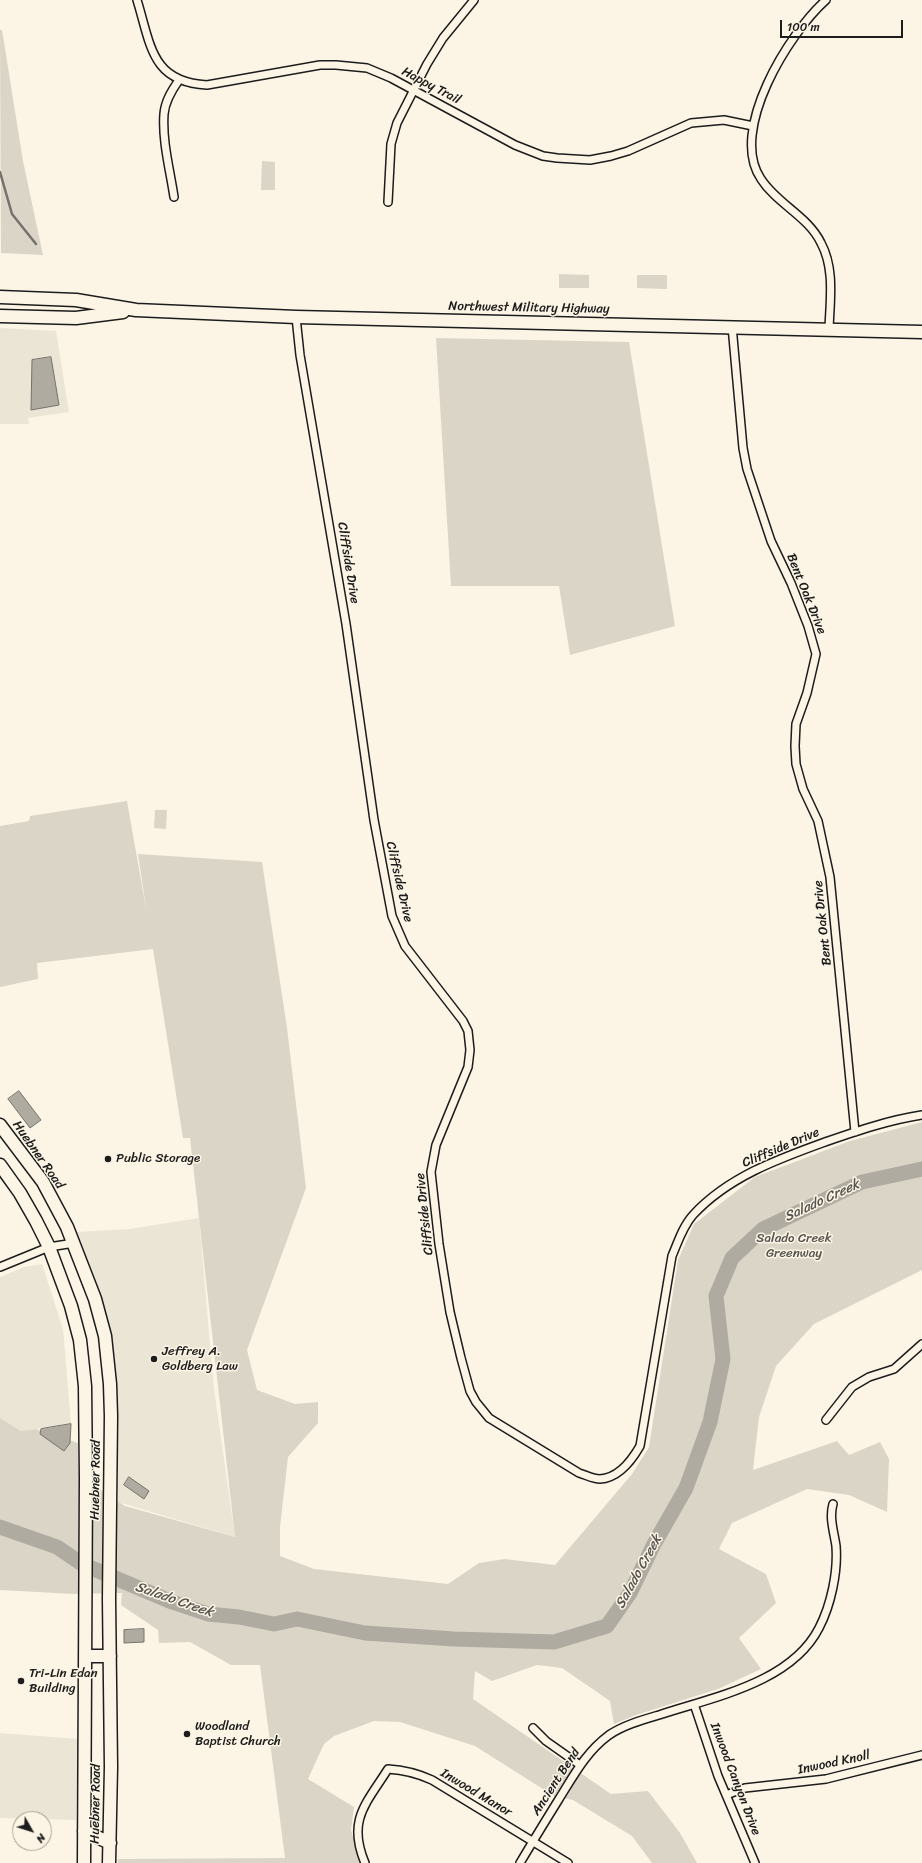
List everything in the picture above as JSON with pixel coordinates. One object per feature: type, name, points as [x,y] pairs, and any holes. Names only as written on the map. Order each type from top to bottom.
[{"type":"main road","name":"Northwest Military Highway","points":[[0,297],[76,300],[136,310],[296,317],[732,326],[922,332]]},
{"type":"main road","name":"Northwest Military Highway","points":[[0,316],[76,318],[136,310]]},
{"type":"main road","name":"Huebner Road","points":[[0,1125],[43,1182],[74,1243],[95,1299],[105,1336],[110,1384],[109,1863]]},
{"type":"main road","name":"Huebner Road","points":[[0,1165],[27,1204],[49,1247],[71,1306],[80,1340],[85,1386],[86,1478],[84,1863]]},
{"type":"main road","points":[[85,1656],[110,1656]]},
{"type":"main road","points":[[84,1831],[110,1843]]},
{"type":"street","name":"Happy Trail","points":[[137,0],[155,58],[161,67],[179,80],[191,84],[207,86],[320,65],[366,68],[391,78],[515,145],[543,156],[557,158],[590,160],[611,156],[628,151],[691,123],[724,120],[753,126]]},
{"type":"street","points":[[388,202],[391,144],[401,113],[427,64],[443,38],[474,0]]},
{"type":"street","points":[[826,0],[811,15],[793,38],[774,69],[760,103],[753,126],[751,148],[754,166],[760,178],[769,190],[811,228],[820,240],[828,258],[831,282],[829,329]]},
{"type":"street","points":[[174,197],[166,142],[164,114],[167,101],[179,80]]},
{"type":"street","name":"Cliffside Drive","points":[[296,317],[300,355],[346,624],[374,820],[392,916],[405,946],[463,1021],[468,1031],[470,1050],[468,1068],[436,1145],[431,1172],[439,1244],[450,1312],[460,1358],[470,1391],[476,1402],[489,1418],[579,1473],[592,1478],[601,1479],[614,1475],[634,1457],[640,1446],[672,1256],[681,1235],[692,1216],[721,1191],[758,1168],[785,1156],[898,1119],[922,1115]]},
{"type":"street","name":"Bent Oak Drive","points":[[732,326],[743,448],[747,469],[771,541],[791,583],[808,626],[816,654],[807,694],[796,724],[794,746],[796,764],[803,789],[818,821],[830,877],[855,1132]]},
{"type":"street","points":[[0,1267],[49,1247],[74,1243]]},
{"type":"street","points":[[826,1420],[852,1387],[869,1377],[894,1369],[922,1344]]},
{"type":"street","name":"Ancient Bend","points":[[520,1863],[580,1765],[601,1742],[619,1729],[752,1684],[780,1669],[796,1658],[813,1640],[824,1618],[835,1571],[836,1546],[831,1511],[833,1504]]},
{"type":"street","name":"Inwood Canyon Drive","points":[[694,1704],[711,1757],[755,1863]]},
{"type":"street","points":[[533,1728],[546,1741],[580,1765]]},
{"type":"street","name":"Inwood Knoll","points":[[726,1795],[745,1788],[826,1779],[922,1755]]},
{"type":"street","name":"Inwood Manor","points":[[365,1863],[360,1852],[356,1833],[359,1818],[388,1770],[402,1770],[432,1780],[568,1863]]},
{"type":"shaded area","points":[[0,328],[56,331],[69,412],[28,418],[29,424],[0,424]]},
{"type":"shaded area","points":[[51,357],[59,405],[31,410],[32,360]]},
{"type":"shaded area","points":[[19,1091],[41,1120],[30,1128],[8,1099]]},
{"type":"shaded area","points":[[199,1218],[214,1389],[235,1537],[118,1502],[117,1395],[113,1351],[99,1293],[77,1232],[129,1229]]},
{"type":"shaded area","points":[[42,1264],[63,1329],[71,1424],[21,1431],[0,1418],[0,1277],[24,1267]]},
{"type":"shaded area","points":[[71,1424],[70,1443],[64,1451],[40,1434],[41,1429]]},
{"type":"shaded area","points":[[129,1477],[149,1491],[144,1499],[124,1485]]},
{"type":"shaded area","points":[[144,1629],[144,1642],[124,1643],[124,1630]]},
{"type":"shaded area","points":[[0,1733],[78,1739],[76,1820],[52,1819],[52,1811],[12,1811],[12,1818],[0,1818]]},
{"type":"green space","points":[[0,30],[2,30],[23,161],[43,255],[1,253]]},
{"type":"green space","points":[[262,161],[275,162],[275,190],[261,190]]},
{"type":"green space","points":[[559,274],[589,275],[589,288],[559,288]]},
{"type":"green space","points":[[637,275],[667,275],[667,289],[637,288]]},
{"type":"green space","points":[[436,338],[629,342],[675,626],[570,655],[559,586],[451,586]]},
{"type":"green space","name":"Salado Creek Greenway","points":[[127,801],[147,914],[138,854],[262,862],[287,1028],[306,1188],[247,1350],[257,1390],[295,1404],[318,1402],[318,1423],[288,1457],[280,1527],[280,1556],[314,1569],[448,1584],[479,1563],[505,1559],[555,1565],[632,1474],[649,1447],[678,1260],[694,1224],[755,1177],[850,1141],[922,1122],[922,1270],[814,1324],[776,1366],[759,1417],[753,1470],[837,1441],[849,1455],[880,1442],[889,1459],[887,1512],[849,1495],[807,1489],[732,1523],[719,1549],[766,1574],[776,1603],[739,1638],[761,1669],[718,1689],[636,1715],[614,1724],[610,1701],[562,1668],[537,1665],[492,1681],[475,1671],[473,1699],[611,1794],[648,1791],[680,1833],[697,1863],[652,1863],[632,1836],[573,1800],[554,1796],[475,1746],[400,1722],[374,1721],[334,1736],[324,1744],[308,1779],[354,1807],[351,1830],[361,1863],[118,1863],[118,1859],[285,1858],[260,1665],[231,1665],[190,1642],[159,1643],[158,1630],[121,1605],[122,1593],[74,1594],[0,1590],[0,1418],[21,1431],[36,1429],[78,1443],[79,1476],[125,1506],[235,1537],[190,1138],[183,1138],[153,949],[37,963],[38,979],[0,987],[0,826],[29,821],[30,816]]},
{"type":"green space","points":[[155,810],[167,810],[166,829],[154,828]]},
{"type":"waterway","points":[[0,172],[12,214],[36,244]]},
{"type":"waterway","name":"Salado Creek","points":[[0,1527],[57,1547],[82,1564],[172,1602],[208,1614],[239,1617],[274,1624],[297,1619],[365,1633],[454,1639],[554,1642],[607,1626],[630,1593],[654,1544],[686,1488],[710,1422],[723,1359],[716,1296],[732,1258],[763,1229],[862,1182],[922,1169]]},
{"type":"place","name":"Public Storage","points":[[108,1159]]},
{"type":"place","name":"Jeffrey A. Goldberg Law","points":[[154,1359]]},
{"type":"place","name":"Tri-Lin Edan Building","points":[[21,1681]]},
{"type":"place","name":"Woodland Baptist Church","points":[[187,1734]]}]
